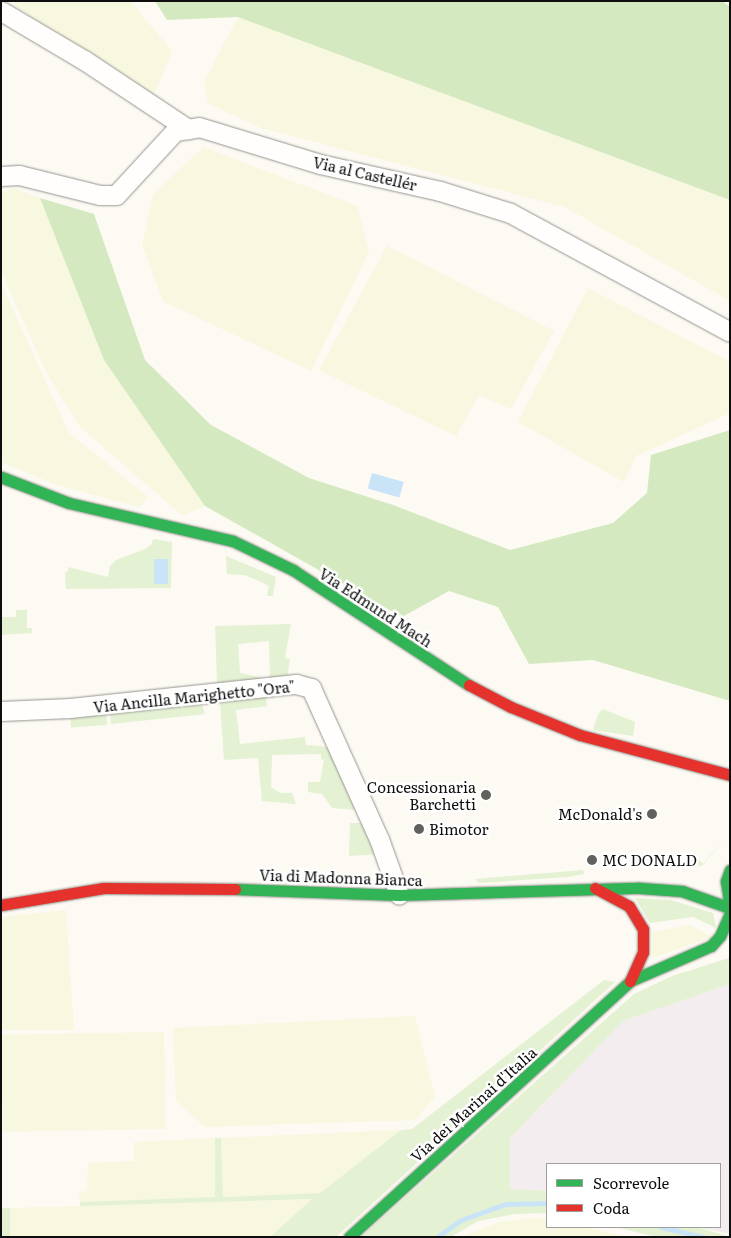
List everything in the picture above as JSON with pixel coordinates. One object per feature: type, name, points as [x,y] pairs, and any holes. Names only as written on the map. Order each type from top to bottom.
[{"type":"main road","name":"Via Edmund Mach","points":[[1,477],[69,503],[233,541],[293,570],[456,678],[511,708],[580,735],[730,775]]},
{"type":"main road","name":"Via di Madonna Bianca","points":[[1,905],[64,893],[114,888],[172,887],[399,896],[595,888],[682,891],[710,885],[730,869]]},
{"type":"main road","points":[[730,869],[726,881],[730,907]]},
{"type":"main road","points":[[595,888],[629,906],[644,929],[643,952],[630,981]]},
{"type":"main road","name":"Via di Madonna Bianca","points":[[682,891],[730,907]]},
{"type":"main road","name":"Via dei Marinai d'Italia","points":[[349,1237],[618,994],[630,981],[711,946],[720,936],[730,914]]},
{"type":"main road","name":"Via dei Marinai d'Italia","points":[[618,994],[712,959]]},
{"type":"street","points":[[1,11],[84,60],[188,129]]},
{"type":"street","name":"Via al Castellér","points":[[1,176],[19,175],[100,195],[116,195],[160,145],[175,131],[199,127],[320,164],[440,191],[510,213],[730,332]]},
{"type":"street","name":"Via Ancilla Marighetto \"Ora\"","points":[[1,711],[137,702],[296,684],[312,688],[375,830],[399,896]]},
{"type":"shaded area","points":[[730,984],[730,1234],[702,1228],[721,1228],[721,1163],[546,1163],[546,1191],[510,1190],[510,1138],[623,1021]]},
{"type":"green space","points":[[16,1],[130,1],[172,51],[153,97],[14,5]]},
{"type":"green space","points":[[155,1],[722,1],[730,7],[730,200],[238,17],[167,20]]},
{"type":"green space","points":[[238,17],[730,200],[730,301],[565,207],[261,128],[208,103],[204,82]]},
{"type":"green space","points":[[203,147],[357,206],[369,252],[311,371],[163,301],[142,245],[153,195]]},
{"type":"green space","points":[[13,188],[40,198],[104,360],[205,506],[182,515],[80,427],[46,372],[1,271],[1,193]]},
{"type":"green space","points":[[40,198],[94,214],[145,360],[211,425],[309,478],[393,505],[510,550],[613,523],[647,493],[651,455],[730,430],[730,701],[593,660],[529,664],[498,607],[449,591],[402,617],[205,506],[104,360]]},
{"type":"green space","points":[[387,246],[554,331],[511,409],[479,395],[456,436],[319,370]]},
{"type":"green space","points":[[1,283],[69,433],[148,497],[139,507],[57,485],[1,462]]},
{"type":"green space","points":[[588,288],[730,362],[730,413],[636,456],[624,482],[518,422]]},
{"type":"green space","points":[[153,539],[172,542],[171,588],[66,589],[65,572],[68,571],[68,567],[108,577],[110,566],[116,560],[145,549],[151,545]]},
{"type":"green space","points":[[226,556],[276,577],[273,596],[267,596],[269,586],[259,581],[244,575],[227,574]]},
{"type":"green space","points":[[16,610],[27,610],[27,628],[32,628],[32,633],[1,635],[2,617],[16,617]]},
{"type":"green space","points":[[291,624],[285,658],[290,659],[287,679],[270,681],[269,641],[238,644],[240,673],[260,677],[262,681],[217,683],[215,626]]},
{"type":"green space","points":[[266,695],[267,706],[236,710],[240,744],[305,737],[306,745],[331,747],[357,810],[332,808],[322,794],[308,792],[308,782],[320,782],[324,760],[321,759],[321,754],[272,755],[271,787],[280,793],[292,793],[296,804],[262,801],[258,758],[224,760],[220,701]]},
{"type":"green space","points":[[202,704],[205,714],[111,724],[110,712]]},
{"type":"green space","points":[[603,709],[635,722],[633,736],[593,730],[598,714]]},
{"type":"green space","points":[[106,712],[107,725],[71,727],[70,715]]},
{"type":"green space","points":[[350,823],[365,823],[379,854],[349,856]]},
{"type":"green space","points":[[730,832],[703,865],[684,868],[688,860],[695,856],[703,864]]},
{"type":"green space","points":[[583,870],[584,874],[568,877],[479,883],[475,879]]},
{"type":"green space","points":[[635,898],[671,900],[713,913],[716,928],[693,917],[650,923]]},
{"type":"green space","points":[[66,910],[74,1030],[1,1030],[1,917]]},
{"type":"green space","points":[[690,925],[712,937],[652,958],[653,932]]},
{"type":"green space","points":[[729,958],[730,984],[623,1021],[510,1138],[510,1189],[546,1191],[546,1213],[515,1214],[478,1221],[451,1237],[361,1237],[634,994],[672,976]]},
{"type":"green space","points":[[604,980],[615,982],[336,1237],[270,1237],[312,1199],[80,1206],[80,1202],[215,1197],[215,1138],[221,1138],[223,1197],[320,1193],[401,1130],[412,1129]]},
{"type":"green space","points":[[415,1016],[435,1096],[415,1120],[205,1127],[176,1101],[173,1028]]},
{"type":"green space","points":[[164,1032],[166,1129],[3,1132],[1,1035]]},
{"type":"green space","points":[[401,1130],[320,1193],[222,1197],[221,1138]]},
{"type":"green space","points":[[215,1138],[215,1197],[80,1202],[79,1192],[87,1191],[88,1163],[134,1161],[134,1142]]},
{"type":"green space","points":[[313,1199],[270,1237],[10,1237],[10,1208]]},
{"type":"green space","points":[[1,1208],[10,1208],[10,1237],[1,1237]]},
{"type":"green space","points":[[532,1218],[546,1219],[546,1228],[589,1228],[630,1237],[462,1237],[499,1222]]},
{"type":"green space","points":[[619,1228],[700,1228],[730,1237],[657,1237]]},
{"type":"water","points":[[372,473],[404,482],[399,497],[368,488]]},
{"type":"water","points":[[154,559],[168,559],[168,584],[154,584]]},
{"type":"waterway","points":[[437,1237],[461,1220],[506,1204],[546,1203]]},
{"type":"waterway","points":[[665,1228],[704,1237]]},
{"type":"traffic: fast","points":[[1,477],[69,503],[233,541],[293,570],[469,685]]},
{"type":"traffic: fast","points":[[730,870],[726,881],[730,906]]},
{"type":"traffic: fast","points":[[235,889],[399,895],[640,888],[682,891],[730,908]]},
{"type":"traffic: fast","points":[[349,1237],[630,981],[711,946],[720,936],[730,914]]},
{"type":"traffic: jam","points":[[469,685],[511,707],[580,735],[730,775]]},
{"type":"traffic: jam","points":[[1,905],[104,888],[235,889]]},
{"type":"traffic: jam","points":[[595,888],[629,906],[643,929],[643,952],[630,981]]},
{"type":"place","name":"Concessionaria Barchetti","points":[[486,795]]},
{"type":"place","name":"McDonald's","points":[[652,814]]},
{"type":"place","name":"Bimotor","points":[[419,829]]},
{"type":"place","name":"MC DONALD","points":[[592,860]]}]
